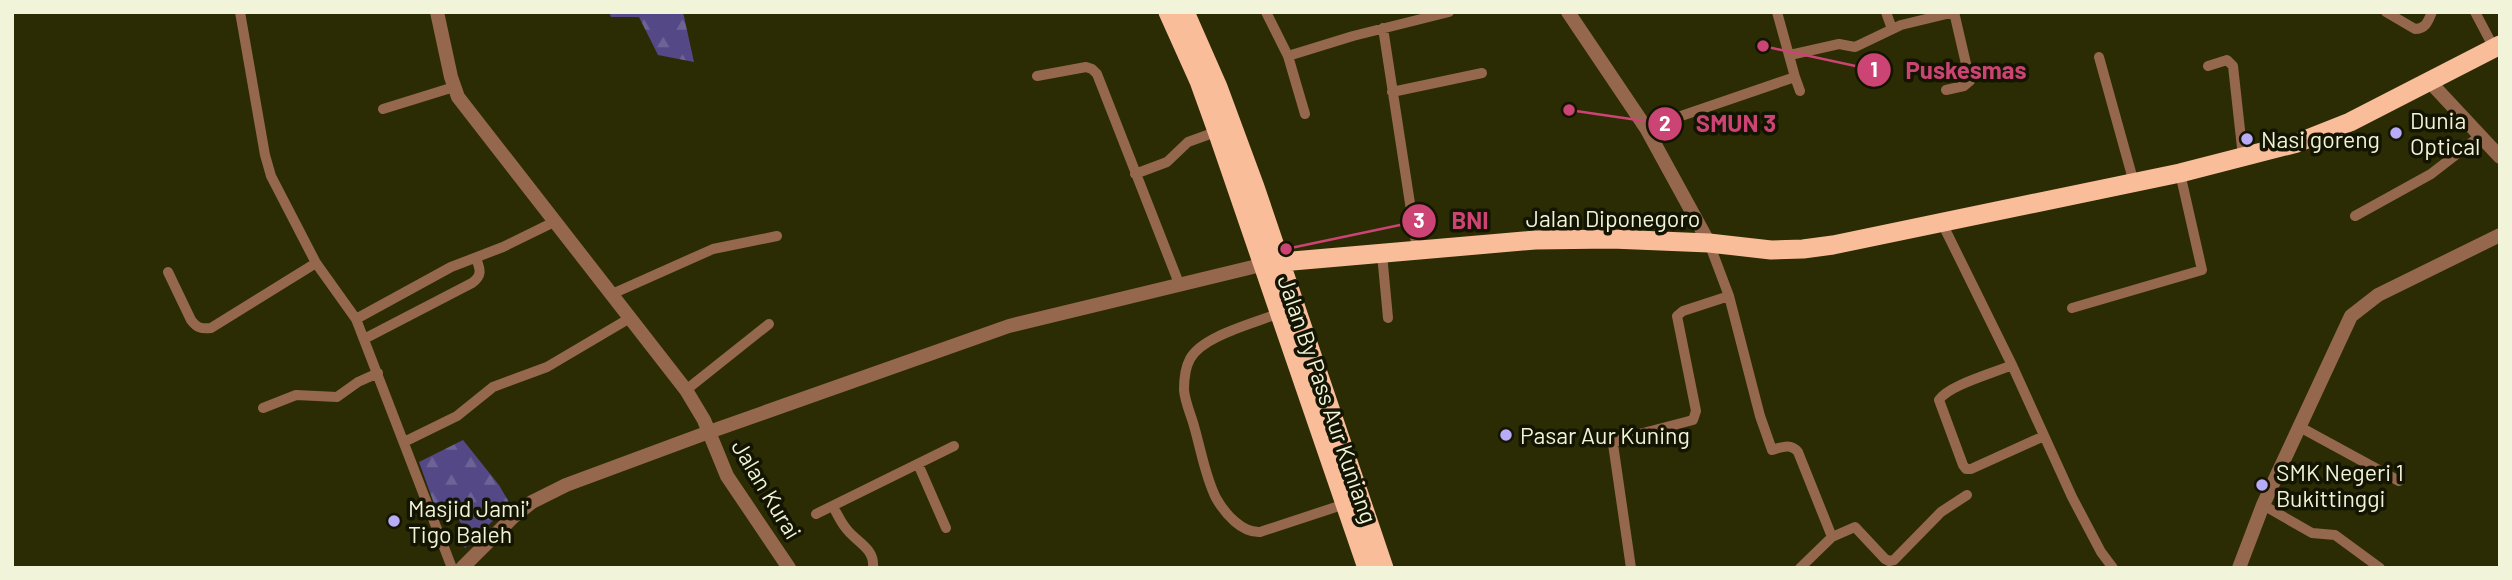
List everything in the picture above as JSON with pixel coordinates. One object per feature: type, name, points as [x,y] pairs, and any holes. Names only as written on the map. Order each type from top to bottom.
[{"type":"highway","name":"Jalan By Pass Aur Kuniang","points":[[1158,12],[1210,134],[1359,568]]},
{"type":"highway","name":"Jalan By Pass Aur Kuniang","points":[[1168,12],[1199,81],[1217,131],[1367,568]]},
{"type":"highway","name":"Jalan By Pass Aur Kuniang","points":[[1176,12],[1210,89],[1374,568]]},
{"type":"highway","name":"Jalan By Pass Aur Kuniang","points":[[1185,12],[1218,87],[1281,261],[1384,568]]},
{"type":"highway","name":"Jalan Diponegoro","points":[[1281,261],[1535,240],[1612,239],[1709,243],[1771,250],[1803,249],[2134,183],[2297,144],[2326,133],[2497,47]]},
{"type":"highway","points":[[1303,401],[1324,394]]},
{"type":"street","points":[[240,12],[271,176],[316,263],[356,319],[404,442],[462,567],[513,517],[549,492],[709,432],[1009,326],[1257,266]]},
{"type":"street","name":"Jalan Kurai","points":[[438,12],[454,87],[472,116],[686,390],[709,432],[727,476],[789,568]]},
{"type":"street","points":[[1266,12],[1288,56],[1305,114]]},
{"type":"street","points":[[1288,56],[1449,12]]},
{"type":"street","points":[[1568,12],[1646,128],[1709,243],[1729,296],[1760,416],[1772,450],[1789,446],[1798,452],[1832,537]]},
{"type":"street","points":[[1777,12],[1800,92]]},
{"type":"street","points":[[1886,12],[1892,29]]},
{"type":"street","points":[[1790,55],[1839,44],[1855,47],[1923,18],[1955,12],[1970,81],[1964,86],[1946,90]]},
{"type":"street","points":[[2386,12],[2415,29],[2420,29],[2425,27],[2432,12]]},
{"type":"street","points":[[2475,12],[2497,47]]},
{"type":"street","points":[[1383,28],[1417,249]]},
{"type":"street","points":[[2099,57],[2134,183]]},
{"type":"street","points":[[2208,66],[2227,60],[2233,66],[2243,158]]},
{"type":"street","points":[[1037,76],[1086,67],[1093,69],[1101,82],[1180,286]]},
{"type":"street","points":[[1392,92],[1482,73]]},
{"type":"street","points":[[1646,128],[1795,77]]},
{"type":"street","points":[[2429,81],[2500,157]]},
{"type":"street","points":[[383,109],[454,87]]},
{"type":"street","points":[[1135,174],[1167,162],[1188,142],[1210,134]]},
{"type":"street","points":[[2355,216],[2431,174],[2480,136]]},
{"type":"street","points":[[2072,308],[2202,270],[2180,173]]},
{"type":"street","points":[[356,319],[451,267],[503,247],[556,221]]},
{"type":"street","points":[[1942,223],[2012,365],[2083,519],[2113,568]]},
{"type":"street","points":[[2239,568],[2298,426],[2351,316],[2378,295],[2500,235]]},
{"type":"street","points":[[612,294],[713,249],[777,236]]},
{"type":"street","points":[[1382,254],[1388,318]]},
{"type":"street","points":[[364,339],[479,278],[481,271],[476,258]]},
{"type":"street","points":[[167,272],[191,320],[196,327],[203,329],[211,328],[316,263]]},
{"type":"street","points":[[1631,568],[1613,444],[1620,439],[1693,420],[1696,411],[1676,316],[1693,307],[1729,296]]},
{"type":"street","points":[[1274,315],[1200,347],[1191,358],[1185,373],[1184,393],[1210,484],[1223,508],[1243,529],[1251,532],[1260,532],[1339,506]]},
{"type":"street","points":[[404,442],[457,416],[493,387],[547,366],[630,318]]},
{"type":"street","points":[[686,390],[769,324]]},
{"type":"street","points":[[2012,365],[1942,395],[1939,400],[1963,465],[1966,469],[1971,469],[2044,436]]},
{"type":"street","points":[[262,408],[296,395],[337,397],[358,382],[378,373]]},
{"type":"street","points":[[2298,426],[2399,481]]},
{"type":"street","points":[[816,514],[954,446]]},
{"type":"street","points":[[918,464],[946,528]]},
{"type":"street","points":[[1800,568],[1832,537],[1855,527],[1885,559],[1894,560],[1941,512],[1967,495]]},
{"type":"street","points":[[2263,505],[2312,533],[2335,536],[2380,568]]},
{"type":"street","points":[[833,507],[844,527],[867,547],[873,560],[873,568]]},
{"type":"green space","points":[[609,12],[683,12],[694,62],[658,55],[639,17],[611,17]]},
{"type":"green space","points":[[463,440],[499,485],[510,504],[465,548],[457,539],[465,529],[450,507],[437,512],[419,462]]},
{"type":"place","name":"Puskesmas","points":[[1763,46]]},
{"type":"place","name":"SMUN 3","points":[[1569,110]]},
{"type":"place","name":"Dunia Optical","points":[[2396,133]]},
{"type":"place","name":"Nasi goreng","points":[[2247,139]]},
{"type":"place","name":"BNI","points":[[1286,249]]},
{"type":"place","name":"Pasar Aur Kuning","points":[[1506,435]]},
{"type":"place","name":"SMK Negeri 1 Bukittinggi","points":[[2262,485]]},
{"type":"place","name":"Masjid Jami' Tigo Baleh","points":[[394,521]]}]
